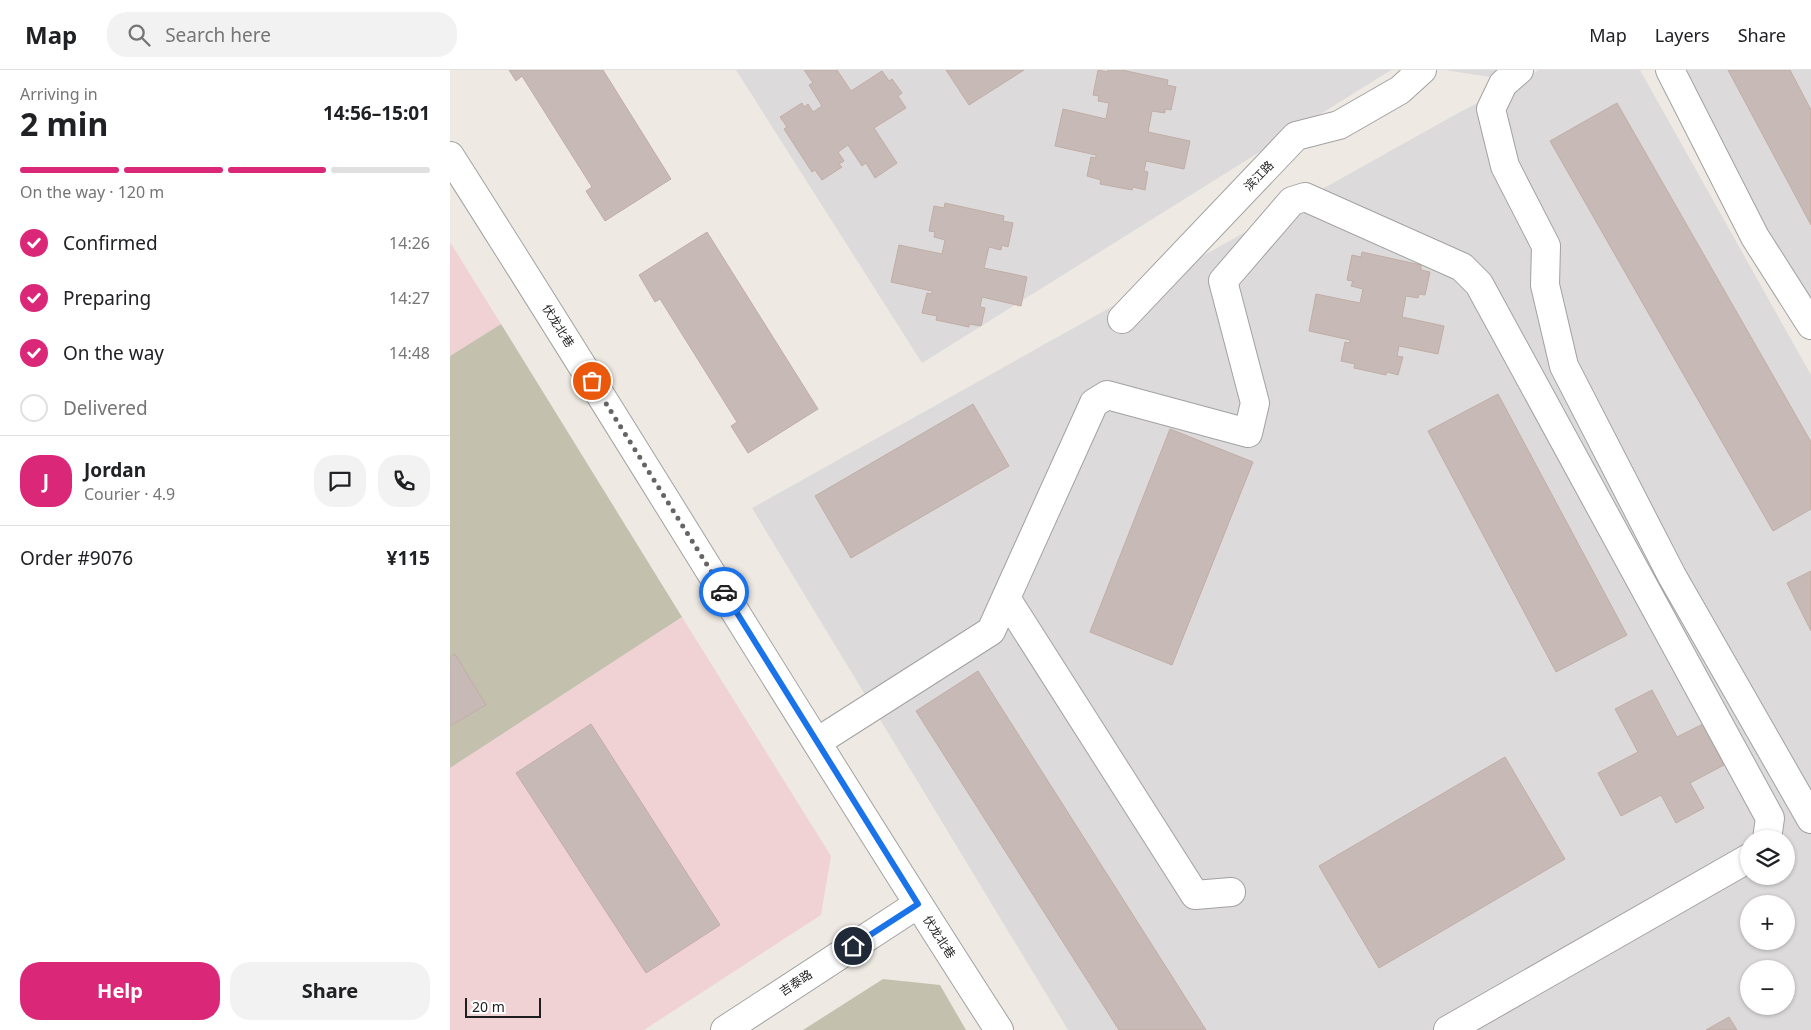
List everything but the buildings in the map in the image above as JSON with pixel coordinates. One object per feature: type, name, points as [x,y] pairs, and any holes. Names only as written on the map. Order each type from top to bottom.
[{"type":"street","name":"滨江路","points":[[1122,319],[1296,136],[1339,125],[1400,90],[1422,70]]},
{"type":"street","points":[[1518,70],[1504,84],[1491,109],[1505,166],[1546,246],[1545,285],[1564,366],[1672,576],[1811,820]]},
{"type":"street","points":[[1670,70],[1754,237],[1811,325]]},
{"type":"street","name":"伏龙北巷","points":[[450,156],[536,290],[918,904],[999,1030]]},
{"type":"street","points":[[991,631],[1094,403],[1107,395],[1248,434],[1255,404],[1223,281],[1292,201],[1304,197],[1462,267],[1479,284],[1770,818],[1768,830]]},
{"type":"street","points":[[1006,598],[1194,896],[1231,892]]},
{"type":"street","points":[[817,742],[991,631],[1026,629]]},
{"type":"street","points":[[1448,1030],[1740,863]]},
{"type":"street","name":"吉泰路","points":[[725,1030],[918,904]]},
{"type":"shaded area","points":[[736,70],[1391,70],[922,363]]},
{"type":"shaded area","points":[[1445,70],[1503,70],[1490,77]]},
{"type":"shaded area","points":[[1539,70],[1640,70],[1811,375],[1811,1030],[1068,1030],[752,508],[1451,117]]},
{"type":"shaded area","points":[[1659,70],[1811,70],[1811,341]]},
{"type":"shaded area","points":[[450,242],[501,324],[450,356]]},
{"type":"shaded area","points":[[501,324],[682,617],[450,768],[450,356]]},
{"type":"shaded area","points":[[682,617],[831,856],[821,915],[644,1030],[450,1030],[450,768]]},
{"type":"shaded area","points":[[883,979],[940,985],[966,1030],[803,1030]]},
{"type":"way so far","points":[[592,381],[724,592]]},
{"type":"route","points":[[724,592],[918,904],[853,946]]}]
